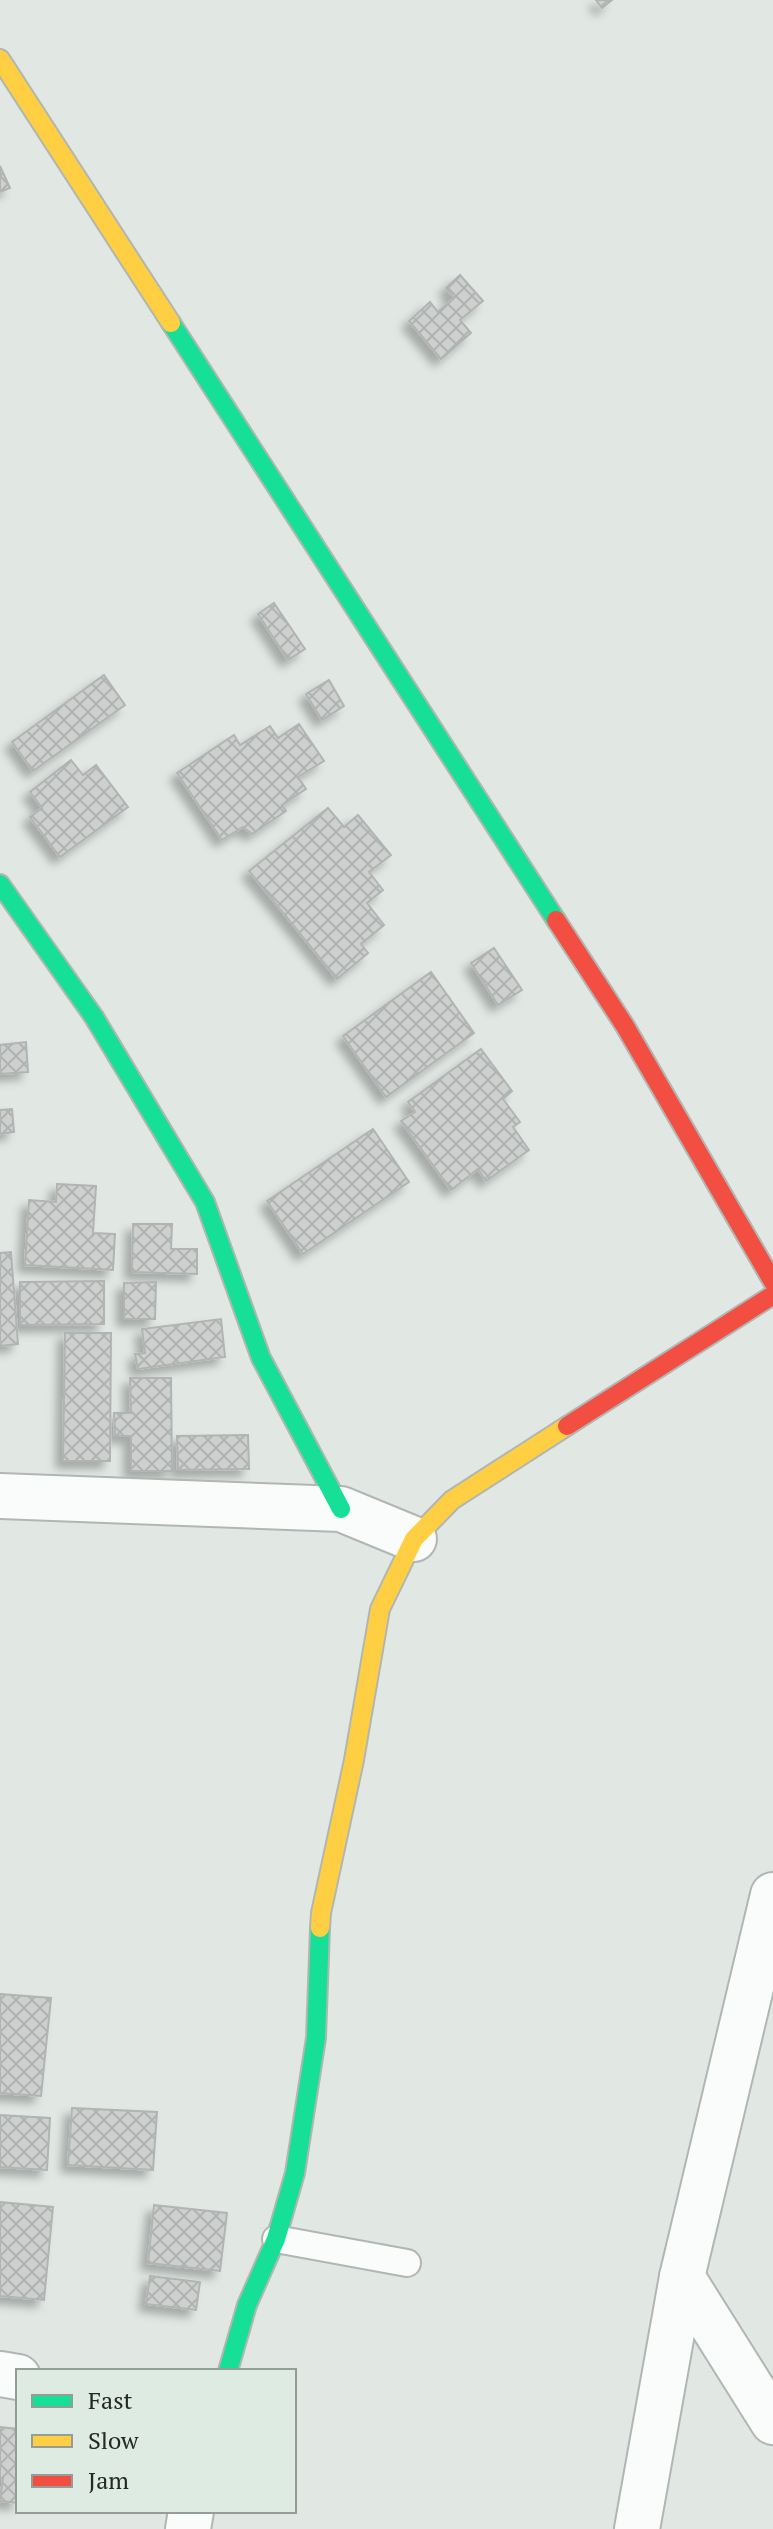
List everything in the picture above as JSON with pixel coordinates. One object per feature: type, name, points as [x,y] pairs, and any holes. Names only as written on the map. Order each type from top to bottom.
[{"type":"street","points":[[0,59],[625,1026],[773,1282]]},
{"type":"street","points":[[0,884],[94,1017],[205,1202],[261,1358],[341,1509]]},
{"type":"street","points":[[229,2369],[247,2305],[276,2239],[295,2173],[316,2038],[321,1913],[354,1760],[380,1609],[414,1539],[452,1500],[773,1295]]},
{"type":"street","points":[[0,1496],[341,1509],[414,1539]]},
{"type":"street","points":[[637,2529],[682,2277],[773,1895]]},
{"type":"street","points":[[682,2277],[773,2422]]},
{"type":"lane","points":[[276,2239],[407,2263]]},
{"type":"building","points":[[596,0],[612,0],[602,8]]},
{"type":"building","points":[[0,166],[10,188],[0,192]]},
{"type":"building","points":[[460,275],[483,301],[460,320],[471,333],[441,359],[409,321],[430,302],[438,312],[454,298],[446,288]]},
{"type":"building","points":[[274,603],[305,649],[288,660],[258,614]]},
{"type":"building","points":[[104,675],[125,705],[33,771],[12,742]]},
{"type":"building","points":[[329,680],[344,706],[322,720],[306,694]]},
{"type":"building","points":[[299,724],[324,761],[298,777],[306,789],[282,805],[286,811],[252,834],[243,827],[222,840],[177,773],[234,735],[240,745],[270,726],[278,738]]},
{"type":"building","points":[[71,760],[83,775],[96,765],[128,807],[60,857],[30,817],[42,808],[30,792]]},
{"type":"building","points":[[328,808],[344,827],[358,815],[391,855],[369,872],[383,890],[367,903],[384,925],[361,944],[368,953],[337,979],[249,871]]},
{"type":"building","points":[[494,948],[522,990],[498,1005],[471,963]]},
{"type":"building","points":[[431,972],[474,1033],[386,1097],[343,1036]]},
{"type":"building","points":[[26,1042],[28,1072],[0,1074],[0,1045]]},
{"type":"building","points":[[481,1049],[512,1091],[503,1099],[520,1122],[513,1127],[529,1150],[486,1181],[478,1169],[451,1190],[401,1121],[415,1112],[408,1102]]},
{"type":"building","points":[[12,1109],[14,1132],[0,1134],[0,1110]]},
{"type":"building","points":[[373,1129],[409,1182],[303,1254],[267,1201]]},
{"type":"building","points":[[57,1184],[96,1186],[93,1233],[115,1234],[113,1270],[25,1265],[29,1200],[56,1202]]},
{"type":"building","points":[[133,1224],[172,1224],[171,1249],[197,1249],[197,1274],[132,1272]]},
{"type":"building","points":[[11,1252],[18,1344],[0,1346],[0,1253]]},
{"type":"building","points":[[104,1281],[104,1324],[20,1325],[20,1282]]},
{"type":"building","points":[[156,1282],[155,1319],[124,1319],[124,1283]]},
{"type":"building","points":[[221,1319],[225,1357],[138,1369],[135,1354],[145,1353],[142,1329]]},
{"type":"building","points":[[65,1333],[111,1333],[110,1461],[63,1461]]},
{"type":"building","points":[[130,1378],[171,1378],[172,1471],[131,1471],[131,1436],[115,1436],[114,1413],[131,1413]]},
{"type":"building","points":[[248,1435],[249,1469],[178,1470],[177,1436]]},
{"type":"building","points":[[0,1994],[51,1998],[41,2096],[0,2093]]},
{"type":"building","points":[[72,2108],[157,2112],[153,2170],[68,2165]]},
{"type":"building","points":[[0,2115],[50,2118],[47,2170],[0,2167]]},
{"type":"building","points":[[0,2202],[53,2207],[44,2300],[0,2296]]},
{"type":"building","points":[[154,2205],[227,2213],[220,2271],[148,2263]]},
{"type":"building","points":[[150,2276],[200,2282],[196,2310],[146,2304]]},
{"type":"building","points":[[0,2427],[16,2429],[16,2503],[0,2501],[3,2478],[0,2478]]},
{"type":"traffic: fast","points":[[171,323],[556,920]]},
{"type":"traffic: fast","points":[[0,884],[94,1017],[205,1202],[261,1358],[341,1509]]},
{"type":"traffic: fast","points":[[229,2369],[247,2305],[276,2239],[295,2173],[316,2038],[320,1928]]},
{"type":"traffic: slow","points":[[0,59],[171,323]]},
{"type":"traffic: slow","points":[[320,1928],[380,1609],[414,1539],[452,1500],[567,1426]]},
{"type":"traffic: jam","points":[[556,920],[625,1026],[773,1282]]},
{"type":"traffic: jam","points":[[567,1426],[773,1295]]}]
